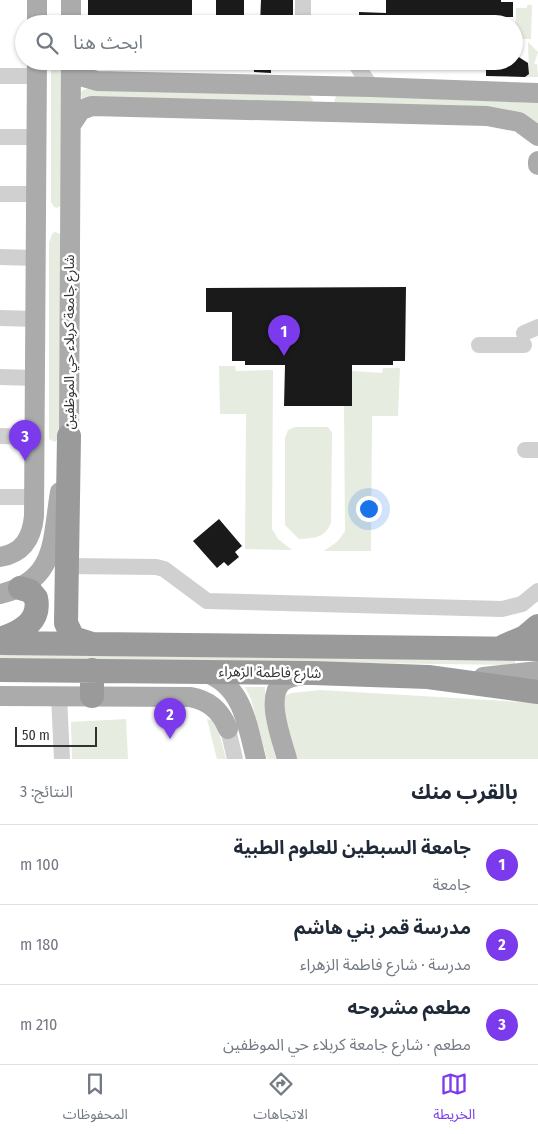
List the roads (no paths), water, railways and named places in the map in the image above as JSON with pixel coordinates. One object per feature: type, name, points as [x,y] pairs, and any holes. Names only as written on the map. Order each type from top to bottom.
[{"type":"highway","points":[[69,436],[66,566],[67,630],[76,640],[94,644]]},
{"type":"highway","points":[[0,639],[23,629],[35,613],[36,602],[34,595],[27,589],[10,591]]},
{"type":"highway","points":[[487,648],[518,642],[538,626]]},
{"type":"highway","name":"شارع فاطمة الزهراء","points":[[0,643],[487,648],[538,655]]},
{"type":"highway","name":"شارع فاطمة الزهراء","points":[[0,670],[313,673],[428,677],[488,687],[538,692]]},
{"type":"highway","points":[[92,670],[92,696]]},
{"type":"main road","points":[[37,0],[37,15]]},
{"type":"main road","points":[[71,0],[71,15]]},
{"type":"main road","points":[[0,557],[16,552],[28,540],[33,527],[35,497],[37,70]]},
{"type":"main road","name":"شارع جامعة كربلاء حي الموظفين","points":[[10,591],[39,574],[50,553],[69,436],[71,70]]},
{"type":"main road","points":[[76,70],[80,76],[97,81],[371,86],[538,93]]},
{"type":"main road","points":[[310,85],[316,96],[316,102],[310,112]]},
{"type":"main road","points":[[336,112],[331,102],[332,95],[340,86]]},
{"type":"main road","points":[[71,125],[81,110],[92,106],[494,116],[519,122],[538,136]]},
{"type":"main road","points":[[36,196],[45,206],[57,208],[67,202],[70,196]]},
{"type":"main road","points":[[36,235],[44,226],[56,224],[67,230],[70,235]]},
{"type":"main road","points":[[428,677],[490,678],[538,655]]},
{"type":"main road","points":[[204,672],[218,678],[230,688],[240,701],[256,759]]},
{"type":"main road","points":[[287,759],[276,717],[275,698],[281,683],[290,678],[313,673]]},
{"type":"main road","points":[[0,696],[198,698],[217,710],[228,729]]},
{"type":"street","points":[[303,0],[303,15]]},
{"type":"street","points":[[0,76],[32,70]]},
{"type":"street","points":[[360,70],[371,86]]},
{"type":"street","points":[[0,137],[36,137]]},
{"type":"street","points":[[0,194],[36,196]]},
{"type":"street","points":[[0,258],[36,258]]},
{"type":"street","points":[[0,318],[36,319]]},
{"type":"street","points":[[479,346],[529,335]]},
{"type":"street","points":[[0,378],[36,378]]},
{"type":"street","points":[[0,436],[35,437]]},
{"type":"street","points":[[0,497],[35,497]]},
{"type":"street","points":[[66,566],[156,567],[164,569],[207,601],[502,609],[522,604],[538,591]]},
{"type":"street","points":[[59,697],[62,759]]},
{"type":"street","points":[[228,729],[235,759]]},
{"type":"place","name":"جامعة السبطين للعلوم الطبية","points":[[284,356]]},
{"type":"place","name":"مطعم مشروحه","points":[[25,461]]},
{"type":"place","name":"مدرسة قمر بني هاشم","points":[[170,739]]}]
